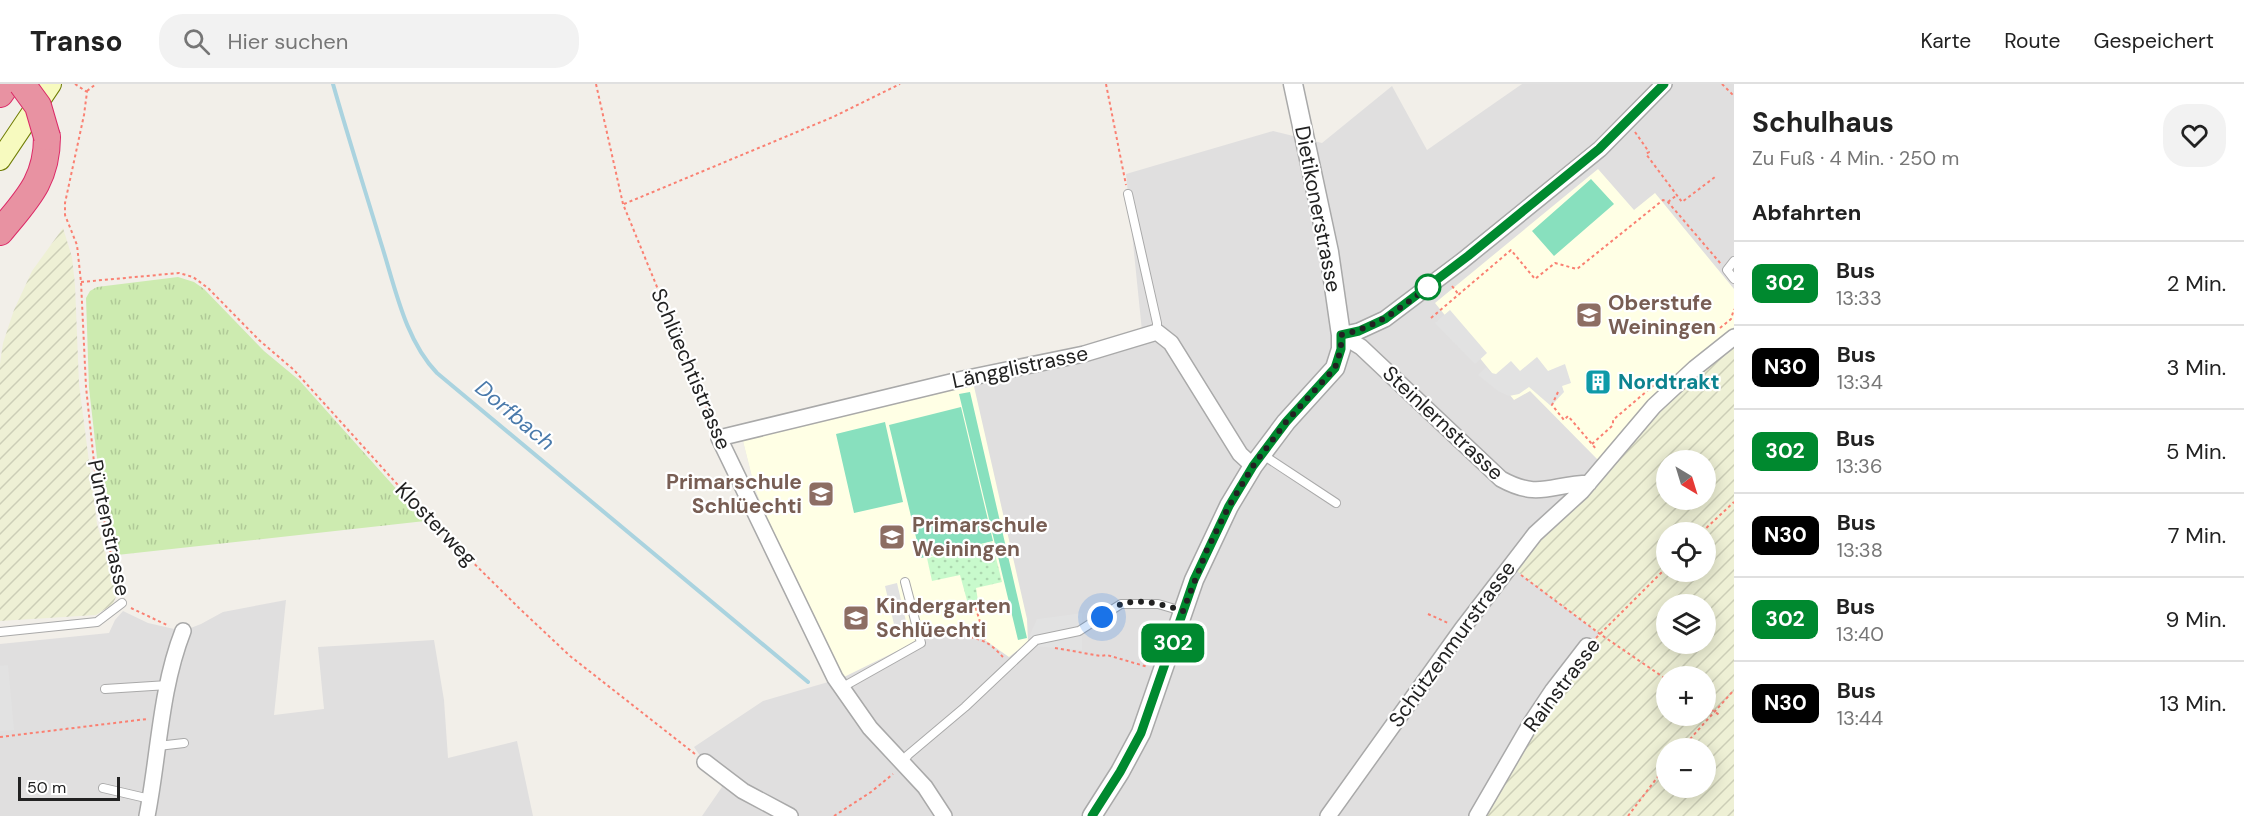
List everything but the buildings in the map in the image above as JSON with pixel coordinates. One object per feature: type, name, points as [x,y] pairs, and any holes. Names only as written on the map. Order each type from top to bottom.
[{"type":"highway","points":[[0,94],[7,84]]},
{"type":"highway","points":[[0,232],[35,188],[45,164],[47,137],[38,105],[22,84]]},
{"type":"main road","points":[[0,160],[51,84]]},
{"type":"street","name":"Dietikonerstrasse","points":[[1092,816],[1141,733],[1183,611],[1207,550],[1229,506],[1258,460],[1286,422],[1335,368],[1341,349],[1329,252],[1293,84]]},
{"type":"street","points":[[1341,335],[1376,324],[1393,313],[1506,226],[1599,149],[1664,84]]},
{"type":"street","points":[[1157,332],[1171,343],[1239,454],[1258,460]]},
{"type":"street","name":"Längglistrasse","points":[[719,438],[1084,354],[1157,332]]},
{"type":"street","name":"Steinlernstrasse","points":[[1341,335],[1361,347],[1501,479],[1532,492],[1589,483]]},
{"type":"street","name":"Schützenmurstrasse","points":[[1328,816],[1462,629],[1509,566],[1542,527],[1589,483],[1654,406],[1695,368],[1734,337]]},
{"type":"street","name":"Schlüechtistrasse","points":[[719,438],[827,665],[870,728],[936,802],[944,816]]},
{"type":"street","points":[[147,816],[168,685],[183,632]]},
{"type":"street","name":"Rainstrasse","points":[[1476,816],[1531,723],[1587,646]]},
{"type":"street","points":[[705,762],[744,791],[790,816]]},
{"type":"lane","points":[[1128,194],[1158,323],[1157,332]]},
{"type":"lane","points":[[1734,261],[1726,270],[1734,279]]},
{"type":"lane","points":[[1258,460],[1336,503]]},
{"type":"lane","points":[[842,688],[921,643],[905,582]]},
{"type":"lane","points":[[0,632],[97,622],[122,603]]},
{"type":"lane","points":[[902,763],[908,755],[966,707],[1035,640],[1079,631],[1121,604],[1158,604],[1183,611]]},
{"type":"lane","points":[[105,689],[168,685]]},
{"type":"lane","points":[[158,746],[184,743]]},
{"type":"lane","points":[[104,788],[150,800]]},
{"type":"path","points":[[75,84],[87,92],[96,84]]},
{"type":"path","name":"Schlüechtistrasse","points":[[596,84],[623,204],[719,438]]},
{"type":"path","points":[[623,204],[833,117],[900,84]]},
{"type":"path","points":[[1106,84],[1128,194]]},
{"type":"path","points":[[1722,84],[1734,96]]},
{"type":"path","name":"Püntenstrasse","points":[[87,92],[65,215],[77,245],[86,387],[96,481],[122,603],[151,619],[183,632]]},
{"type":"path","points":[[1626,124],[1649,152],[1646,154],[1682,202],[1714,177]]},
{"type":"path","points":[[1668,202],[1677,195]]},
{"type":"path","points":[[1431,318],[1511,250],[1535,279],[1555,263],[1577,269],[1663,200],[1668,202],[1726,270]]},
{"type":"path","name":"Klosterweg","points":[[81,282],[179,273],[193,277],[208,288],[259,340],[301,377],[425,515],[519,608],[570,656],[705,762]]},
{"type":"path","points":[[1452,286],[1459,295]]},
{"type":"path","points":[[1558,392],[1552,405],[1564,420],[1568,416],[1600,454]]},
{"type":"path","points":[[1713,522],[1734,502]]},
{"type":"path","points":[[1509,566],[1600,634],[1656,672]]},
{"type":"path","name":"Rainstrasse","points":[[1587,646],[1656,578]]},
{"type":"path","points":[[974,602],[986,642]]},
{"type":"path","points":[[1428,614],[1462,629]]},
{"type":"path","points":[[921,643],[933,635],[955,634],[986,642],[1010,663]]},
{"type":"path","points":[[1031,643],[1101,656],[1107,655],[1154,669]]},
{"type":"path","points":[[1716,709],[1734,690]]},
{"type":"path","points":[[1716,712],[1721,716]]},
{"type":"path","points":[[0,737],[162,717]]},
{"type":"path","points":[[1691,738],[1701,726]]},
{"type":"path","points":[[834,816],[871,792],[896,772],[902,763]]},
{"type":"path","points":[[1628,816],[1656,779]]},
{"type":"shaded area","points":[[1522,84],[1734,84],[1734,337],[1515,569],[1600,634],[1587,646],[1477,816],[702,816],[722,787],[694,747],[763,701],[842,678],[795,585],[755,489],[743,441],[1143,341],[1126,174],[1273,131],[1322,143],[1392,86],[1427,150]]},
{"type":"shaded area","name":"Oberstufe Weiningen","points":[[1598,169],[1634,210],[1655,193],[1734,289],[1734,327],[1639,415],[1599,461],[1530,391],[1514,400],[1435,303]]},
{"type":"shaded area","points":[[63,228],[72,257],[79,384],[97,524],[117,594],[113,604],[96,615],[0,621],[0,364],[3,343],[14,310],[32,271]]},
{"type":"shaded area","points":[[1450,310],[1487,353],[1475,364],[1435,323]]},
{"type":"shaded area","points":[[1734,336],[1734,816],[1477,816],[1587,646],[1600,634],[1514,569],[1654,406]]},
{"type":"shaded area","points":[[1537,357],[1548,371],[1565,364],[1571,383],[1562,386],[1564,392],[1551,406],[1529,387],[1519,394],[1509,396],[1498,391],[1478,375],[1486,367],[1491,373],[1496,374],[1511,361],[1520,371]]},
{"type":"shaded area","name":"Primarschule Weiningen","points":[[973,382],[1027,619],[1028,642],[1009,657],[979,636],[946,630],[907,646],[842,678],[795,585],[755,489],[743,441]]},
{"type":"shaded area","points":[[897,583],[909,634],[897,637],[885,586]]},
{"type":"shaded area","points":[[286,600],[274,715],[324,709],[318,647],[434,640],[444,700],[448,758],[517,741],[533,816],[0,816],[0,644],[109,633],[115,620],[123,611],[148,623],[183,631],[223,612]]},
{"type":"shaded area","points":[[1082,613],[1082,650],[1033,646],[1030,635],[1037,619]]},
{"type":"shaded area","points":[[8,665],[14,730],[0,731],[0,666]]},
{"type":"green space","points":[[1591,179],[1614,204],[1554,256],[1532,231]]},
{"type":"green space","points":[[178,277],[194,282],[204,289],[264,351],[299,380],[425,521],[117,555],[97,458],[89,388],[86,298],[90,291],[97,287]]},
{"type":"green space","points":[[970,392],[1027,638],[1018,640],[959,394]]},
{"type":"green space","points":[[961,407],[993,541],[921,558],[889,425]]},
{"type":"green space","points":[[885,422],[903,502],[854,513],[836,434]]},
{"type":"green space","points":[[992,542],[1002,582],[976,588],[978,601],[968,604],[960,575],[932,581],[927,558]]},
{"type":"waterway","name":"Dorfbach","points":[[333,84],[396,295],[409,329],[426,360],[437,373],[808,682]]},
{"type":"bus line","name":"302","points":[[1092,816],[1141,733],[1194,580],[1229,506],[1253,466],[1286,422],[1335,368],[1341,349],[1341,335],[1359,331],[1385,319],[1468,256],[1599,149],[1664,84]]},
{"type":"place","name":"Oberstufe Weiningen","points":[[1589,315]]},
{"type":"place","name":"Nordtrakt","points":[[1598,382]]},
{"type":"place","name":"Primarschule Schlüechti","points":[[821,494]]},
{"type":"place","name":"Primarschule Weiningen","points":[[892,537]]},
{"type":"place","name":"Kindergarten Schlüechti","points":[[856,618]]},
{"type":"route","points":[[1102,617],[1121,604],[1134,603],[1158,604],[1183,611],[1207,550],[1229,506],[1253,466],[1286,422],[1335,368],[1341,349],[1341,335],[1376,324],[1428,287]]}]
